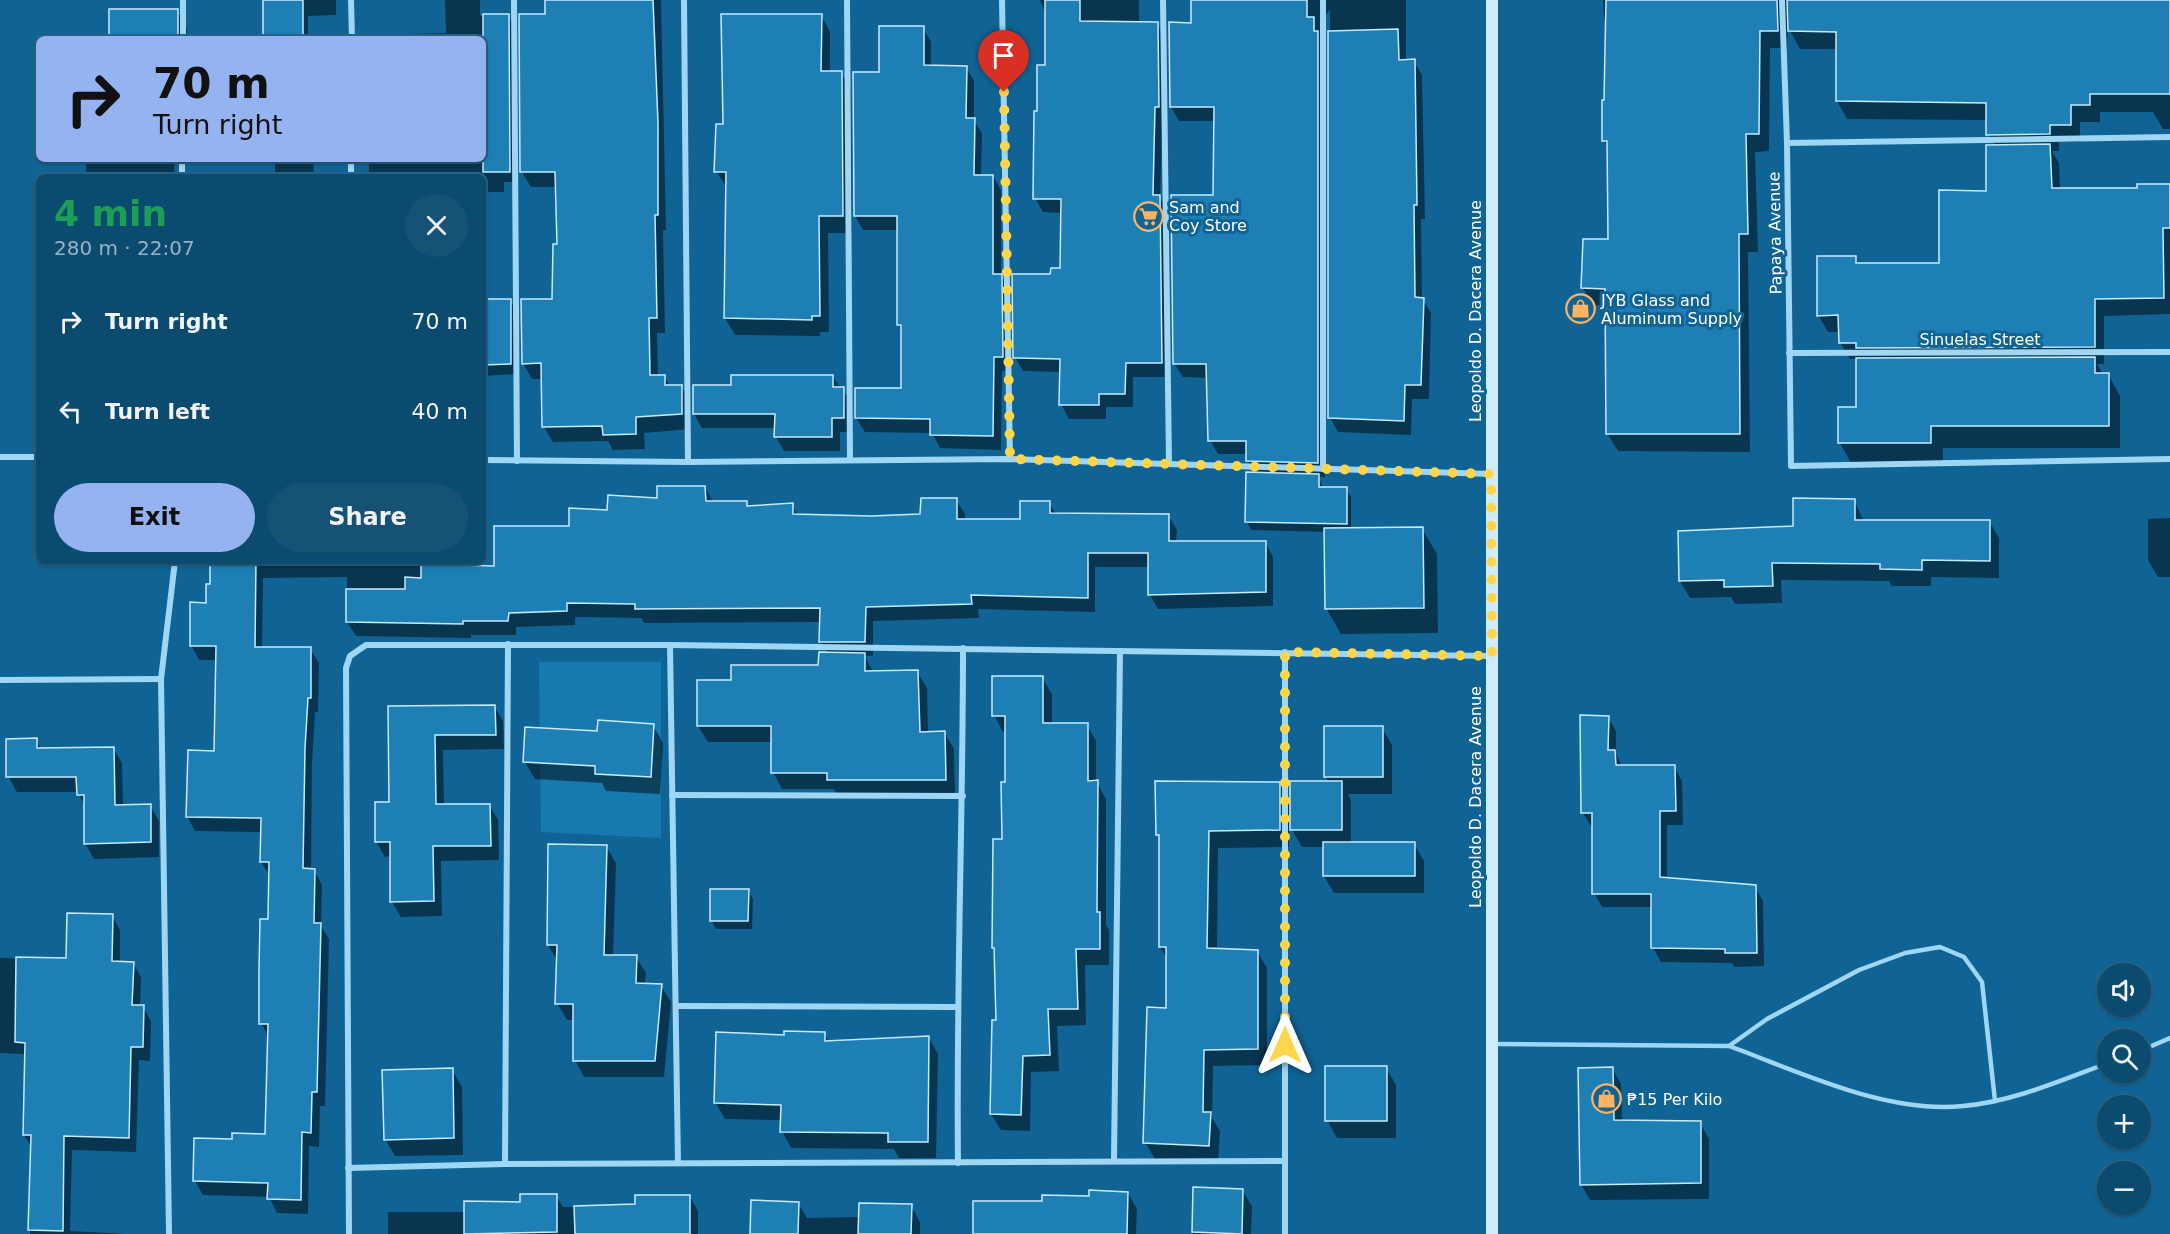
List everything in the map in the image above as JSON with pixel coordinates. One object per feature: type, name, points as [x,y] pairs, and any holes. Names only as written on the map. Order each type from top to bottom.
[{"type":"main road","name":"Leopoldo D. Dacera Avenue","points":[[1492,0],[1492,1234]]},
{"type":"street","points":[[183,0],[183,36]]},
{"type":"street","points":[[351,0],[352,36]]},
{"type":"street","points":[[514,0],[517,461]]},
{"type":"street","points":[[684,0],[688,462]]},
{"type":"street","points":[[847,0],[850,459]]},
{"type":"street","points":[[1002,0],[1010,459]]},
{"type":"street","points":[[1163,0],[1169,464]]},
{"type":"street","points":[[1323,0],[1323,469]]},
{"type":"street","name":"Papaya Avenue","points":[[1782,0],[1787,143],[1791,466],[2170,459]]},
{"type":"street","points":[[1787,143],[2170,136]]},
{"type":"street","name":"Sinuelas Street","points":[[1789,353],[2170,352]]},
{"type":"street","points":[[0,457],[36,457]]},
{"type":"street","points":[[486,460],[688,462],[1010,459],[1491,474]]},
{"type":"street","points":[[169,1234],[161,679],[176,564]]},
{"type":"street","points":[[505,1164],[508,644]]},
{"type":"street","points":[[349,1234],[346,668],[350,656],[366,645],[670,645],[1492,656]]},
{"type":"street","points":[[670,645],[678,1163]]},
{"type":"street","points":[[958,1164],[956,1007],[963,796],[963,648]]},
{"type":"street","points":[[1114,1160],[1120,651]]},
{"type":"street","points":[[1285,652],[1285,1234]]},
{"type":"street","points":[[0,680],[161,679]]},
{"type":"street","points":[[672,795],[963,796]]},
{"type":"street","points":[[677,1006],[956,1007]]},
{"type":"street","points":[[348,1168],[505,1164],[1285,1161]]},
{"type":"lane","points":[[1729,1046],[1767,1019],[1859,970],[1905,953],[1940,947],[1964,957],[1982,982],[1995,1101]]},
{"type":"lane","points":[[2151,1046],[2170,1038]]},
{"type":"lane","points":[[1492,1044],[1729,1046],[1856,1092],[1904,1103],[1962,1106],[1995,1101],[2097,1067]]},
{"type":"shaded area","points":[[539,662],[661,662],[661,838],[541,832]]},
{"type":"building","points":[[263,0],[303,0],[303,36],[263,36]]},
{"type":"building","points":[[545,0],[653,0],[658,123],[658,215],[655,215],[657,318],[649,318],[650,375],[665,375],[665,385],[682,385],[682,414],[636,417],[636,434],[603,435],[602,426],[542,427],[541,363],[522,364],[521,299],[552,299],[553,244],[557,244],[555,172],[520,172],[519,14],[545,14]]},
{"type":"building","points":[[1045,0],[1080,0],[1080,21],[1158,22],[1159,107],[1155,107],[1153,195],[1160,195],[1162,363],[1126,363],[1125,394],[1099,394],[1099,405],[1059,405],[1060,359],[1013,358],[1012,274],[1050,274],[1051,268],[1060,268],[1061,199],[1033,199],[1034,111],[1037,111],[1037,65],[1045,65]]},
{"type":"building","points":[[1191,0],[1307,0],[1307,17],[1314,17],[1314,31],[1318,31],[1318,463],[1246,461],[1246,441],[1208,441],[1206,364],[1173,364],[1171,195],[1213,195],[1214,107],[1170,107],[1169,22],[1191,23]]},
{"type":"building","points":[[1606,0],[1777,0],[1778,31],[1760,31],[1759,134],[1746,134],[1748,234],[1739,234],[1740,434],[1606,434],[1605,289],[1581,288],[1583,239],[1608,239],[1607,141],[1602,141]]},
{"type":"building","points":[[1787,0],[2170,0],[2170,94],[2090,94],[2090,105],[2071,105],[2071,125],[2050,125],[2050,134],[1986,135],[1986,103],[1836,101],[1836,32],[1788,31]]},
{"type":"building","points":[[109,9],[178,9],[178,36],[109,36]]},
{"type":"building","points":[[483,14],[509,14],[510,172],[483,172],[483,162],[486,162],[486,36],[483,36]]},
{"type":"building","points":[[721,14],[822,14],[821,71],[842,71],[843,216],[819,216],[820,316],[812,316],[812,320],[724,318],[726,172],[714,172],[716,124],[723,124]]},
{"type":"building","points":[[879,26],[924,26],[924,65],[967,66],[966,118],[975,118],[974,175],[993,175],[993,274],[1002,274],[1003,357],[994,357],[993,436],[930,435],[930,419],[855,418],[855,388],[901,388],[901,325],[897,325],[897,216],[854,216],[853,72],[879,72]]},
{"type":"building","points":[[1398,29],[1399,60],[1415,59],[1417,205],[1414,205],[1415,297],[1424,298],[1421,385],[1405,385],[1404,421],[1328,418],[1328,31]]},
{"type":"building","points":[[2050,144],[2052,188],[2137,188],[2137,184],[2170,184],[2170,228],[2163,228],[2164,298],[2095,299],[2095,347],[1856,348],[1856,343],[1839,343],[1838,315],[1817,316],[1817,256],[1856,256],[1856,263],[1939,263],[1939,190],[1986,191],[1986,145]]},
{"type":"building","points":[[486,299],[511,299],[511,364],[486,365]]},
{"type":"building","points":[[2095,357],[2095,373],[2109,373],[2109,426],[1931,426],[1931,443],[1838,443],[1838,407],[1856,407],[1856,358]]},
{"type":"building","points":[[731,375],[833,375],[833,387],[844,387],[844,418],[832,418],[832,437],[774,437],[775,414],[693,414],[693,385],[731,385]]},
{"type":"building","points":[[1246,472],[1319,474],[1319,487],[1347,487],[1347,524],[1245,522]]},
{"type":"building","points":[[657,486],[705,486],[706,501],[747,501],[747,506],[793,503],[793,514],[871,516],[920,514],[921,498],[957,498],[957,519],[1020,519],[1020,501],[1050,501],[1050,513],[1169,514],[1169,541],[1266,541],[1266,592],[1148,595],[1148,553],[1088,553],[1088,598],[971,595],[972,604],[866,607],[865,642],[819,642],[820,608],[635,609],[635,604],[567,603],[567,611],[509,613],[508,621],[463,621],[463,624],[346,622],[346,589],[405,589],[405,577],[421,578],[421,564],[494,566],[494,526],[569,526],[569,508],[607,510],[608,495],[657,498]]},
{"type":"building","points":[[1793,498],[1855,499],[1855,520],[1990,520],[1990,561],[1922,560],[1922,570],[1880,569],[1880,564],[1772,563],[1773,586],[1724,587],[1724,580],[1679,581],[1678,531],[1793,526]]},
{"type":"building","points":[[1423,527],[1424,608],[1325,609],[1324,528]]},
{"type":"building","points":[[210,564],[256,564],[255,647],[311,647],[311,698],[308,698],[305,748],[303,868],[315,869],[314,923],[321,923],[317,1092],[312,1092],[311,1133],[302,1132],[301,1200],[267,1199],[268,1183],[193,1181],[194,1138],[232,1139],[232,1133],[265,1134],[268,1024],[259,1024],[259,970],[260,919],[268,919],[269,862],[260,862],[261,818],[186,817],[188,750],[214,751],[216,646],[190,646],[190,602],[206,603],[206,584],[210,584]]},
{"type":"building","points":[[819,652],[865,653],[865,671],[918,670],[920,732],[945,731],[946,780],[827,780],[827,773],[771,773],[771,726],[697,726],[697,680],[731,680],[731,665],[818,665]]},
{"type":"building","points":[[992,676],[1043,676],[1043,723],[1088,723],[1088,781],[1098,780],[1097,912],[1100,912],[1100,949],[1076,949],[1078,1009],[1048,1009],[1050,1055],[1023,1056],[1021,1115],[990,1114],[992,1020],[996,1020],[994,948],[992,948],[993,839],[1002,839],[1001,782],[1005,782],[1005,716],[992,716]]},
{"type":"building","points":[[495,705],[496,735],[435,735],[436,804],[490,804],[491,846],[433,846],[434,901],[390,902],[390,842],[375,842],[375,802],[389,802],[388,706]]},
{"type":"building","points":[[1580,715],[1609,716],[1608,750],[1615,750],[1616,765],[1675,765],[1676,811],[1660,811],[1660,877],[1756,885],[1757,953],[1725,953],[1725,949],[1651,948],[1651,894],[1592,894],[1592,813],[1581,813]]},
{"type":"building","points":[[598,720],[654,724],[651,777],[595,774],[595,766],[523,762],[525,727],[597,731]]},
{"type":"building","points":[[1324,726],[1383,726],[1383,777],[1324,777]]},
{"type":"building","points":[[37,738],[37,748],[114,747],[115,805],[151,804],[151,842],[84,844],[84,795],[77,795],[76,777],[6,777],[6,739]]},
{"type":"building","points":[[1155,781],[1280,782],[1280,830],[1209,831],[1207,948],[1258,950],[1258,1049],[1204,1050],[1203,1112],[1211,1112],[1209,1146],[1143,1143],[1147,1007],[1166,1008],[1166,947],[1159,947],[1159,835],[1156,835]]},
{"type":"building","points":[[1290,781],[1342,781],[1342,830],[1290,830]]},
{"type":"building","points":[[1323,842],[1415,842],[1415,876],[1323,876]]},
{"type":"building","points":[[548,844],[607,845],[604,955],[637,955],[636,983],[662,984],[655,1061],[573,1061],[573,1004],[555,1004],[557,945],[547,945]]},
{"type":"building","points":[[710,889],[749,889],[748,921],[710,921]]},
{"type":"building","points":[[67,913],[113,914],[112,961],[134,962],[132,1005],[144,1005],[143,1047],[131,1047],[129,1138],[64,1136],[63,1231],[28,1230],[31,1135],[23,1135],[25,1043],[15,1042],[16,957],[66,958]]},
{"type":"building","points":[[784,1031],[825,1032],[825,1041],[929,1036],[928,1142],[888,1142],[888,1133],[780,1132],[781,1105],[714,1103],[716,1032],[784,1035]]},
{"type":"building","points":[[1325,1066],[1387,1066],[1387,1121],[1325,1121]]},
{"type":"building","points":[[1613,1067],[1614,1120],[1701,1121],[1701,1183],[1580,1185],[1578,1068]]},
{"type":"building","points":[[453,1068],[454,1138],[384,1140],[382,1070]]},
{"type":"building","points":[[1193,1187],[1243,1189],[1242,1234],[1192,1232]]},
{"type":"building","points":[[1089,1190],[1128,1192],[1127,1234],[973,1234],[973,1201],[1042,1201],[1042,1195],[1089,1196]]},
{"type":"building","points":[[520,1194],[557,1194],[557,1232],[464,1234],[464,1201],[520,1202]]},
{"type":"building","points":[[635,1195],[690,1195],[690,1234],[575,1234],[574,1206],[635,1204]]},
{"type":"building","points":[[751,1200],[799,1202],[798,1234],[750,1234]]},
{"type":"building","points":[[859,1203],[912,1204],[911,1234],[858,1234]]},
{"type":"place","name":"Sam and Coy Store","points":[[1148,216]]},
{"type":"place","name":"JYB Glass and Aluminum Supply","points":[[1580,309]]},
{"type":"place","name":"₱15 Per Kilo","points":[[1606,1099]]},
{"type":"route","points":[[1004,92],[1010,459],[1491,474],[1492,656],[1285,652],[1285,1045]]}]
